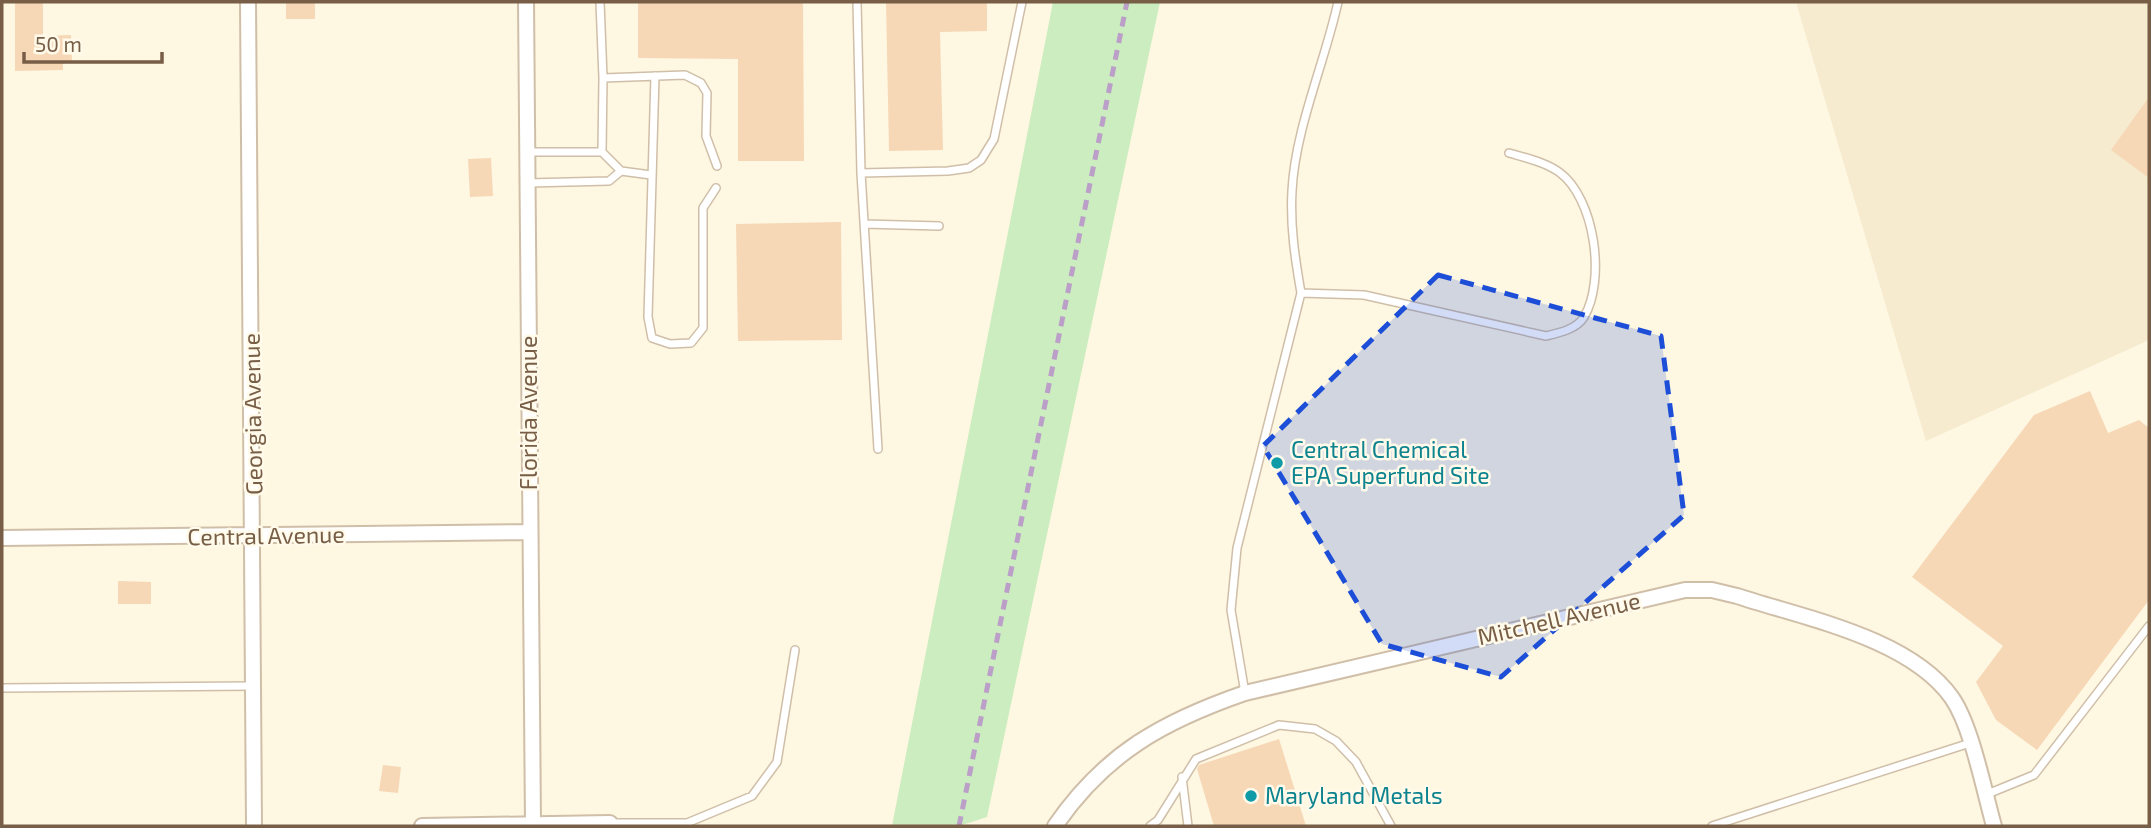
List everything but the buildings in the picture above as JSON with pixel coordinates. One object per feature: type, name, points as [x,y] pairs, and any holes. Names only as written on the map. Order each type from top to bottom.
[{"type":"street","name":"Georgia Avenue","points":[[248,2],[254,536],[254,826]]},
{"type":"street","name":"Florida Avenue","points":[[526,2],[533,824]]},
{"type":"street","name":"Central Avenue","points":[[2,538],[530,531]]},
{"type":"street","name":"Mitchell Avenue","points":[[1055,826],[1070,804],[1104,769],[1143,738],[1189,712],[1245,693],[1685,590],[1712,590],[1888,646],[1934,676],[1954,700],[1970,743],[1994,826]]},
{"type":"street","points":[[422,826],[610,825]]},
{"type":"lane","points":[[600,2],[602,152]]},
{"type":"lane","points":[[857,2],[861,173],[878,449]]},
{"type":"lane","points":[[861,173],[948,171],[968,168],[981,160],[994,139],[1023,2]]},
{"type":"lane","points":[[1245,693],[1231,610],[1237,548],[1301,293],[1292,241],[1292,188],[1315,81],[1338,2]]},
{"type":"lane","points":[[603,78],[685,75],[701,83],[706,93],[706,136],[717,166]]},
{"type":"lane","points":[[655,76],[648,317],[652,338],[670,344],[691,343],[703,328],[703,208],[716,188]]},
{"type":"lane","points":[[528,152],[602,152],[621,171],[651,175]]},
{"type":"lane","points":[[1301,293],[1364,295],[1546,336],[1567,330],[1583,320],[1593,293],[1597,266],[1578,193],[1561,173],[1539,162],[1509,153]]},
{"type":"lane","points":[[528,183],[608,181],[621,171]]},
{"type":"lane","points":[[864,225],[939,226]]},
{"type":"lane","points":[[1985,795],[2034,775],[2149,626]]},
{"type":"lane","points":[[610,825],[687,823],[752,796],[777,762],[795,650]]},
{"type":"lane","points":[[2,688],[255,686]]},
{"type":"lane","points":[[1150,826],[1158,820],[1182,776],[1196,759],[1279,725],[1315,729],[1336,740],[1356,762],[1391,826]]},
{"type":"lane","points":[[1712,826],[1970,743]]},
{"type":"lane","points":[[1182,776],[1188,826]]},
{"type":"highlighted area","points":[[1438,275],[1661,336],[1684,515],[1501,677],[1382,644],[1263,446]]},
{"type":"shaded area","points":[[1796,2],[2149,2],[2149,340],[1926,441]]},
{"type":"green space","points":[[1053,2],[1160,2],[987,817],[959,826],[892,826]]},
{"type":"railway","points":[[959,826],[1127,2]]},
{"type":"place","name":"Central Chemical EPA Superfund Site","points":[[1277,463]]},
{"type":"place","name":"Maryland Metals","points":[[1251,796]]}]
